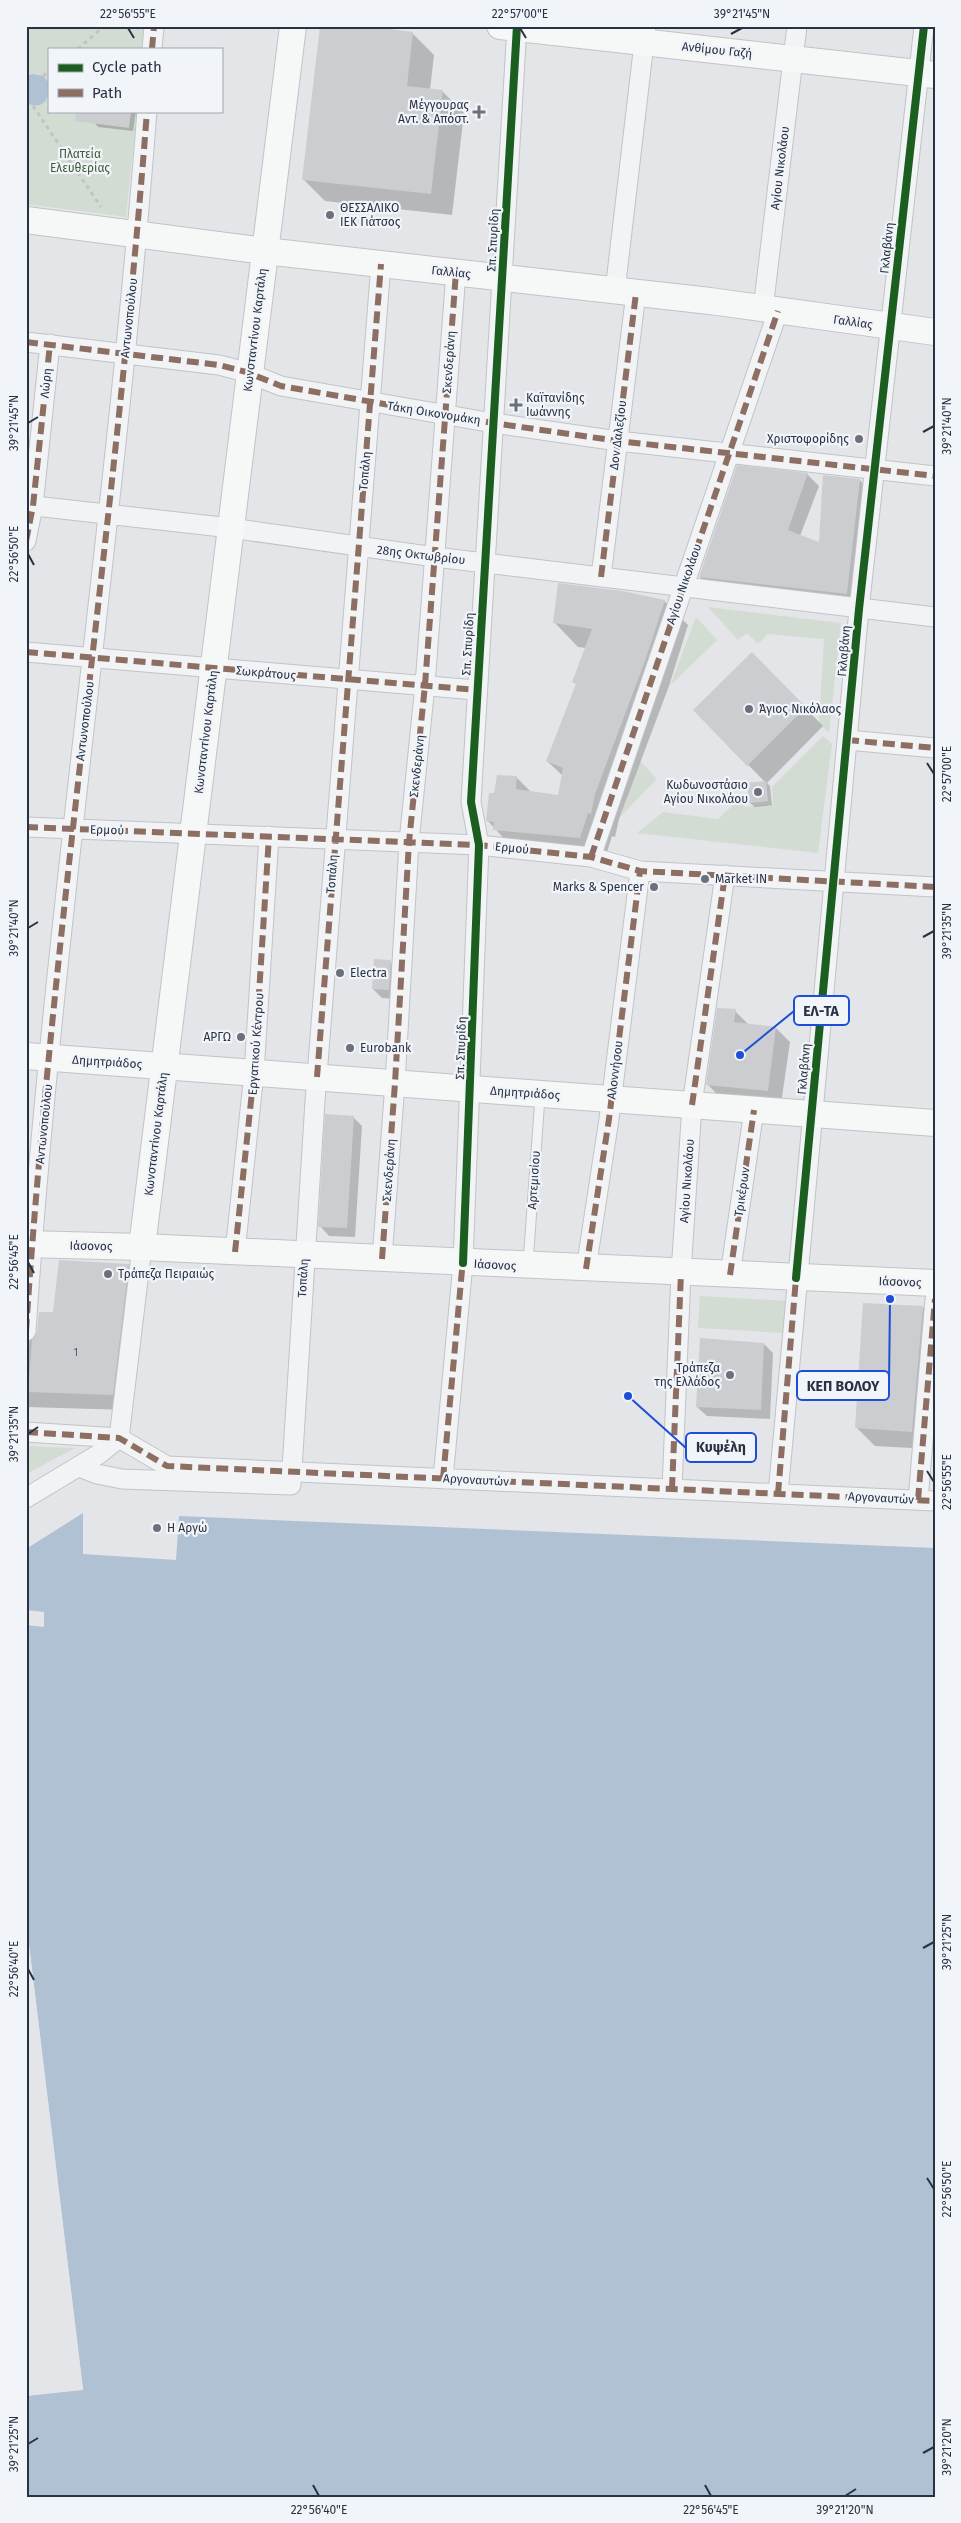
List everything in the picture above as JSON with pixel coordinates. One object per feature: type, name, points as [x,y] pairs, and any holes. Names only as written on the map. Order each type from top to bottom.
[{"type":"main road","name":"Κωνσταντίνου Καρτάλη","points":[[142,1247],[292,26]]},
{"type":"main road","name":"Ανθίμου Γαζή","points":[[511,27],[645,34],[793,59],[926,74]]},
{"type":"main road","name":"Γαλλίας","points":[[26,220],[265,251],[626,292],[935,332]]},
{"type":"main road","name":"Δημητριάδος","points":[[38,1057],[935,1123]]},
{"type":"main road","name":"Ιάσονος","points":[[29,1244],[142,1247],[586,1269],[935,1283]]},
{"type":"street","points":[[152,48],[154,26]]},
{"type":"street","name":"Αγίου Νικολάου","points":[[591,857],[728,454],[771,310],[797,26]]},
{"type":"street","name":"Γκλαβάνη","points":[[778,1494],[811,1114],[859,609],[890,327],[926,74],[924,26]]},
{"type":"street","name":"Σπ. Σπυρίδη","points":[[443,1479],[463,1263],[479,845],[471,802],[476,690],[502,277],[511,27]]},
{"type":"street","name":"Δον Δαλεζίου","points":[[601,577],[618,441],[626,292],[645,34]]},
{"type":"street","name":"Αντωνοπούλου","points":[[26,1331],[38,1057],[93,658],[125,354],[127,232],[147,112]]},
{"type":"street","name":"Τοπάλη","points":[[292,1478],[304,1255],[334,839],[381,264]]},
{"type":"street","name":"Σκενδεράνη","points":[[382,1259],[395,1083],[409,842],[425,686],[456,272]]},
{"type":"street","name":"Τάκη Οικονομάκη","points":[[26,342],[219,365],[246,372],[250,376],[280,386],[493,423],[618,441],[935,476]]},
{"type":"street","name":"Λώρη","points":[[26,541],[50,344]]},
{"type":"street","name":"28ης Οκτωβρίου","points":[[30,506],[231,528],[435,557],[935,617]]},
{"type":"street","name":"Σωκράτους","points":[[26,652],[476,690]]},
{"type":"street","points":[[847,740],[935,748]]},
{"type":"street","name":"Ερμού","points":[[26,827],[479,845],[591,857],[640,871],[935,886]]},
{"type":"street","name":"Εργατικού Κέντρου","points":[[235,1252],[254,1073],[269,836]]},
{"type":"street","name":"Αλοννήσου","points":[[586,1269],[611,1099],[640,871]]},
{"type":"street","name":"Αγίου Νικολάου","points":[[672,1489],[681,1273],[692,1105],[725,875]]},
{"type":"street","name":"Τρικέρων","points":[[730,1275],[754,1110]]},
{"type":"street","name":"Κωνσταντίνου Καρτάλη","points":[[119,1438],[142,1247]]},
{"type":"street","points":[[926,1500],[935,1299]]},
{"type":"street","name":"Αργοναυτών","points":[[26,1432],[119,1438],[166,1466],[292,1478]]},
{"type":"street","points":[[26,1498],[79,1467],[119,1438]]},
{"type":"street","name":"Αργοναυτών","points":[[79,1467],[97,1474],[122,1479],[443,1479],[926,1500]]},
{"type":"lane","name":"Αρτεμισίου","points":[[528,1266],[540,1094]]},
{"type":"path","points":[[79,48],[104,26]]},
{"type":"path","points":[[43,76],[48,72]]},
{"type":"path","points":[[33,106],[127,232]]},
{"type":"green space","name":"Πλατεία Ελευθερίας","points":[[26,26],[145,26],[142,48],[48,48],[48,112],[137,112],[126,217],[26,204]]},
{"type":"green space","points":[[708,607],[841,623],[829,733],[819,723],[824,639],[768,634],[758,644],[747,633],[738,640]]},
{"type":"green space","points":[[696,617],[717,640],[670,686]]},
{"type":"green space","points":[[823,736],[832,744],[818,853],[637,833],[663,812],[718,819],[743,796],[745,807],[773,804],[772,787]]},
{"type":"green space","points":[[640,761],[657,779],[620,817]]},
{"type":"green space","points":[[700,1296],[787,1301],[785,1333],[698,1328]]},
{"type":"green space","points":[[26,1446],[75,1448],[26,1474]]},
{"type":"water","points":[[33,74],[43,76],[48,82],[47,98],[42,104],[32,105],[26,103],[26,76]]},
{"type":"water","points":[[83,1513],[83,1554],[176,1560],[179,1516],[935,1548],[935,2497],[26,2497],[26,2396],[83,2389],[26,1920],[26,1549]]},
{"type":"pier","points":[[26,1610],[44,1612],[44,1627],[26,1625]]},
{"type":"pier","points":[[26,1920],[83,2390],[26,2396],[26,2394],[81,2387],[26,1941]]},
{"type":"building","points":[[320,26],[365,26],[413,32],[407,86],[443,90],[431,194],[302,180]]},
{"type":"building","points":[[76,112],[131,112],[129,128],[75,121]]},
{"type":"building","points":[[737,465],[808,473],[788,530],[819,542],[823,475],[860,479],[847,594],[699,577]]},
{"type":"building","points":[[558,583],[622,591],[665,600],[645,661],[595,794],[591,814],[588,813],[580,838],[493,830],[494,822],[486,821],[489,793],[494,793],[497,775],[517,776],[516,789],[558,795],[563,768],[546,761],[576,684],[572,682],[592,629],[553,623]]},
{"type":"building","name":"Άγιος Νικόλαος","points":[[752,652],[806,707],[747,766],[693,710]]},
{"type":"building","name":"Κωδωνοστάσιο Αγίου Νικολάου","points":[[766,781],[768,801],[749,803],[747,783]]},
{"type":"building","points":[[374,959],[391,960],[389,990],[372,989]]},
{"type":"building","points":[[717,1008],[736,1009],[734,1022],[776,1027],[768,1091],[706,1085]]},
{"type":"building","points":[[325,1114],[354,1116],[347,1228],[318,1227]]},
{"type":"building","points":[[59,1260],[129,1264],[113,1395],[28,1392],[32,1340],[37,1332],[39,1312],[53,1312]]},
{"type":"building","points":[[863,1303],[923,1306],[912,1432],[855,1428]]},
{"type":"building","name":"Τράπεζα της Ελλάδος","points":[[700,1338],[764,1343],[761,1410],[696,1407]]},
{"type":"marked path","points":[[152,48],[154,26]]},
{"type":"marked path","points":[[26,1331],[52,1026],[119,416],[147,112]]},
{"type":"marked path","points":[[317,1077],[381,264]]},
{"type":"marked path","points":[[382,1259],[395,1083],[409,842],[425,685],[456,272]]},
{"type":"marked path","points":[[601,577],[636,293]]},
{"type":"marked path","points":[[591,857],[778,311]]},
{"type":"marked path","points":[[26,342],[219,365],[246,372],[281,386],[493,423],[618,441],[935,476]]},
{"type":"marked path","points":[[26,541],[33,506],[50,344]]},
{"type":"marked path","points":[[26,652],[476,690]]},
{"type":"marked path","points":[[847,740],[935,748]]},
{"type":"marked path","points":[[26,827],[479,845],[591,857],[640,871],[935,887]]},
{"type":"marked path","points":[[235,1252],[254,1073],[269,836]]},
{"type":"marked path","points":[[586,1269],[609,1119],[640,871]]},
{"type":"marked path","points":[[692,1105],[725,875]]},
{"type":"marked path","points":[[730,1275],[754,1110]]},
{"type":"marked path","points":[[443,1479],[463,1259]]},
{"type":"marked path","points":[[672,1489],[681,1273]]},
{"type":"marked path","points":[[778,1494],[796,1278]]},
{"type":"marked path","points":[[918,1500],[935,1299]]},
{"type":"marked path","points":[[26,1432],[119,1438],[167,1466],[935,1501]]},
{"type":"cycle path","points":[[463,1263],[479,845],[471,802],[517,26]]},
{"type":"cycle path","points":[[796,1278],[859,609],[924,26]]},
{"type":"place","name":"Μέγγουρας Αντ. & Απόστ.","points":[[479,112]]},
{"type":"place","name":"ΘΕΣΣΑΛΙΚΟ ΙΕΚ Γιάτσος","points":[[330,215]]},
{"type":"place","name":"Καϊτανίδης Ιωάννης","points":[[516,405]]},
{"type":"place","name":"Χριστοφορίδης","points":[[859,439]]},
{"type":"place","name":"Άγιος Νικόλαος","points":[[749,709]]},
{"type":"place","name":"Κωδωνοστάσιο Αγίου Νικολάου","points":[[758,792]]},
{"type":"place","name":"Market IN","points":[[705,879]]},
{"type":"place","name":"Marks & Spencer","points":[[654,887]]},
{"type":"place","name":"Electra","points":[[340,973]]},
{"type":"place","name":"ΑΡΓΩ","points":[[241,1037]]},
{"type":"place","name":"Eurobank","points":[[350,1048]]},
{"type":"place","name":"ΕΛ-ΤΑ","points":[[740,1055]]},
{"type":"place","name":"Τράπεζα Πειραιώς","points":[[108,1274]]},
{"type":"place","name":"ΚΕΠ ΒΟΛΟΥ","points":[[890,1299]]},
{"type":"place","name":"Τράπεζα της Ελλάδος","points":[[730,1375]]},
{"type":"place","name":"Κυψέλη","points":[[628,1396]]},
{"type":"place","name":"Η Αργώ","points":[[157,1528]]}]
